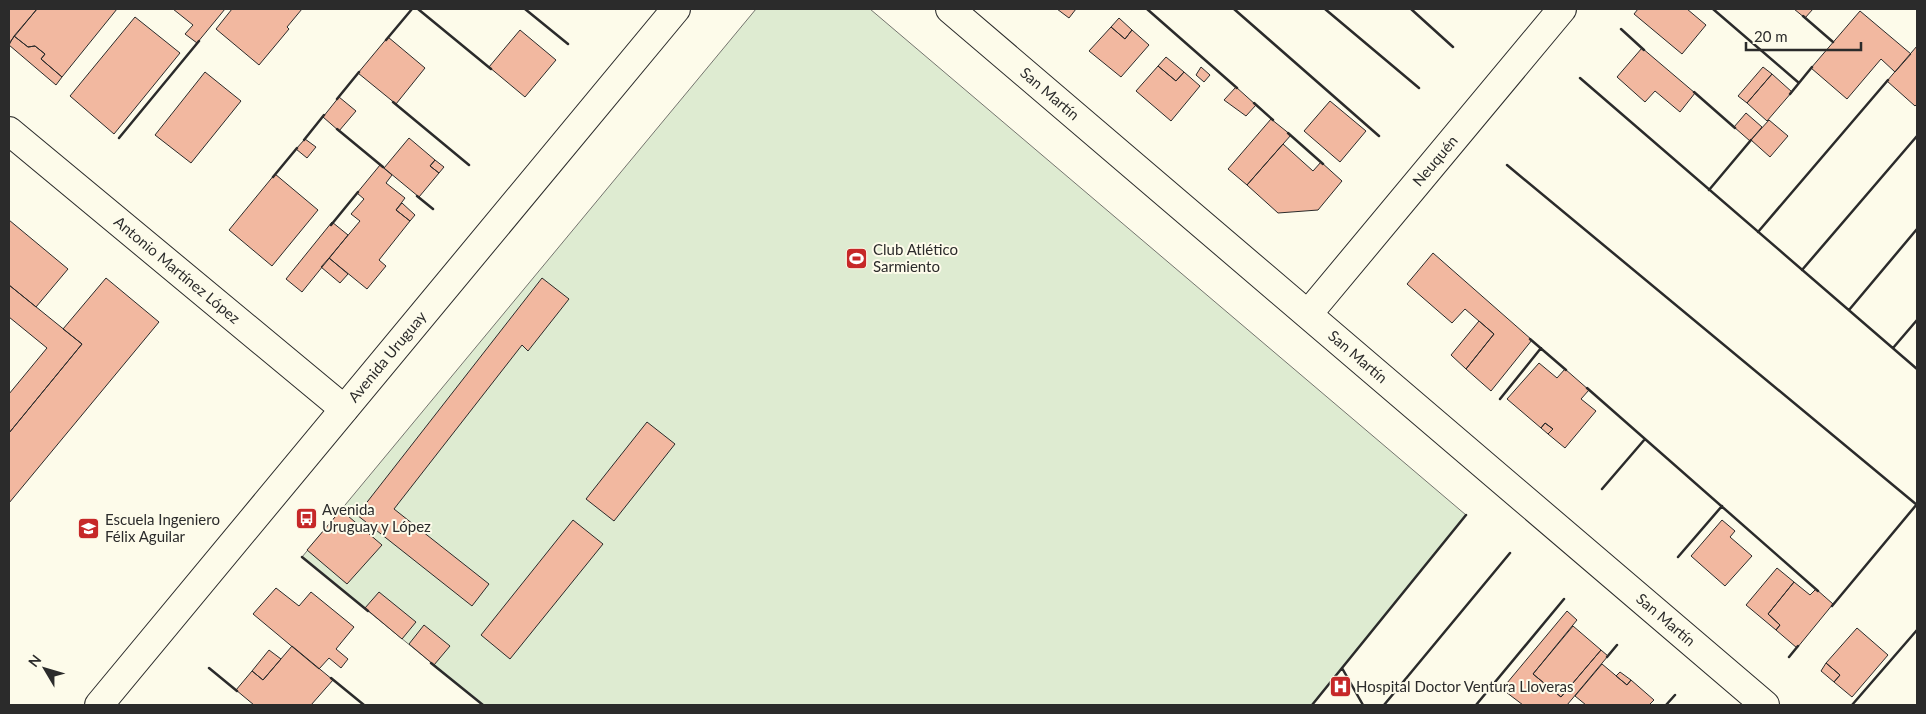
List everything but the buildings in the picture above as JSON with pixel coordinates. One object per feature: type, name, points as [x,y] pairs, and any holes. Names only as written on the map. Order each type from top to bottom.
[{"type":"street","name":"Avenida Uruguay","points":[[99,705],[676,9]]},
{"type":"street","name":"San Martín","points":[[950,9],[1765,705]]},
{"type":"street","name":"Neuquén","points":[[1308,314],[1562,9]]},
{"type":"street","name":"Antonio Martínez López","points":[[9,131],[344,409]]},
{"type":"green space","name":"Club Atlético Sarmiento","points":[[756,9],[870,9],[1466,515],[1312,705],[483,705],[302,557]]},
{"type":"wall","points":[[386,40],[412,9]]},
{"type":"wall","points":[[418,9],[491,69]]},
{"type":"wall","points":[[525,9],[568,44]]},
{"type":"wall","points":[[1147,9],[1237,88]]},
{"type":"wall","points":[[1234,9],[1379,136]]},
{"type":"wall","points":[[1325,9],[1419,88]]},
{"type":"wall","points":[[1411,9],[1453,47]]},
{"type":"wall","points":[[1713,9],[1799,83]]},
{"type":"wall","points":[[1803,16],[1833,42]]},
{"type":"wall","points":[[1621,29],[1644,50]]},
{"type":"wall","points":[[119,138],[199,41]]},
{"type":"wall","points":[[1790,94],[1812,67]]},
{"type":"wall","points":[[337,99],[359,72]]},
{"type":"wall","points":[[1580,78],[1917,369]]},
{"type":"wall","points":[[1758,232],[1888,80]]},
{"type":"wall","points":[[1694,92],[1735,128]]},
{"type":"wall","points":[[393,102],[469,165]]},
{"type":"wall","points":[[1254,103],[1273,120]]},
{"type":"wall","points":[[304,140],[324,115]]},
{"type":"wall","points":[[337,129],[383,167]]},
{"type":"wall","points":[[1288,133],[1323,164]]},
{"type":"wall","points":[[1802,270],[1917,136]]},
{"type":"wall","points":[[1709,190],[1751,140]]},
{"type":"wall","points":[[273,177],[297,148]]},
{"type":"wall","points":[[1507,165],[1917,505]]},
{"type":"wall","points":[[331,225],[358,192]]},
{"type":"wall","points":[[417,196],[433,209]]},
{"type":"wall","points":[[1849,310],[1917,229]]},
{"type":"wall","points":[[1893,348],[1917,320]]},
{"type":"wall","points":[[1530,339],[1566,370]]},
{"type":"wall","points":[[1500,399],[1541,348]]},
{"type":"wall","points":[[1587,388],[1818,591]]},
{"type":"wall","points":[[1602,489],[1645,439]]},
{"type":"wall","points":[[1832,606],[1917,504]]},
{"type":"wall","points":[[1678,557],[1722,506]]},
{"type":"wall","points":[[1312,705],[1466,515]]},
{"type":"wall","points":[[1384,705],[1510,553]]},
{"type":"wall","points":[[302,557],[368,611]]},
{"type":"wall","points":[[1476,705],[1564,599]]},
{"type":"wall","points":[[1852,705],[1917,630]]},
{"type":"wall","points":[[1607,657],[1617,645]]},
{"type":"wall","points":[[1789,657],[1798,646]]},
{"type":"wall","points":[[431,663],[483,705]]},
{"type":"wall","points":[[209,668],[237,691]]},
{"type":"wall","points":[[1342,668],[1363,705]]},
{"type":"wall","points":[[331,678],[364,705]]},
{"type":"wall","points":[[1666,705],[1675,695]]},
{"type":"place","name":"Club Atlético Sarmiento","points":[[857,259]]},
{"type":"place","name":"Avenida Uruguay y López","points":[[306,519]]},
{"type":"place","name":"Escuela Ingeniero Félix Aguilar","points":[[89,529]]},
{"type":"place","name":"Hospital Doctor Ventura Lloveras","points":[[1340,687]]}]
